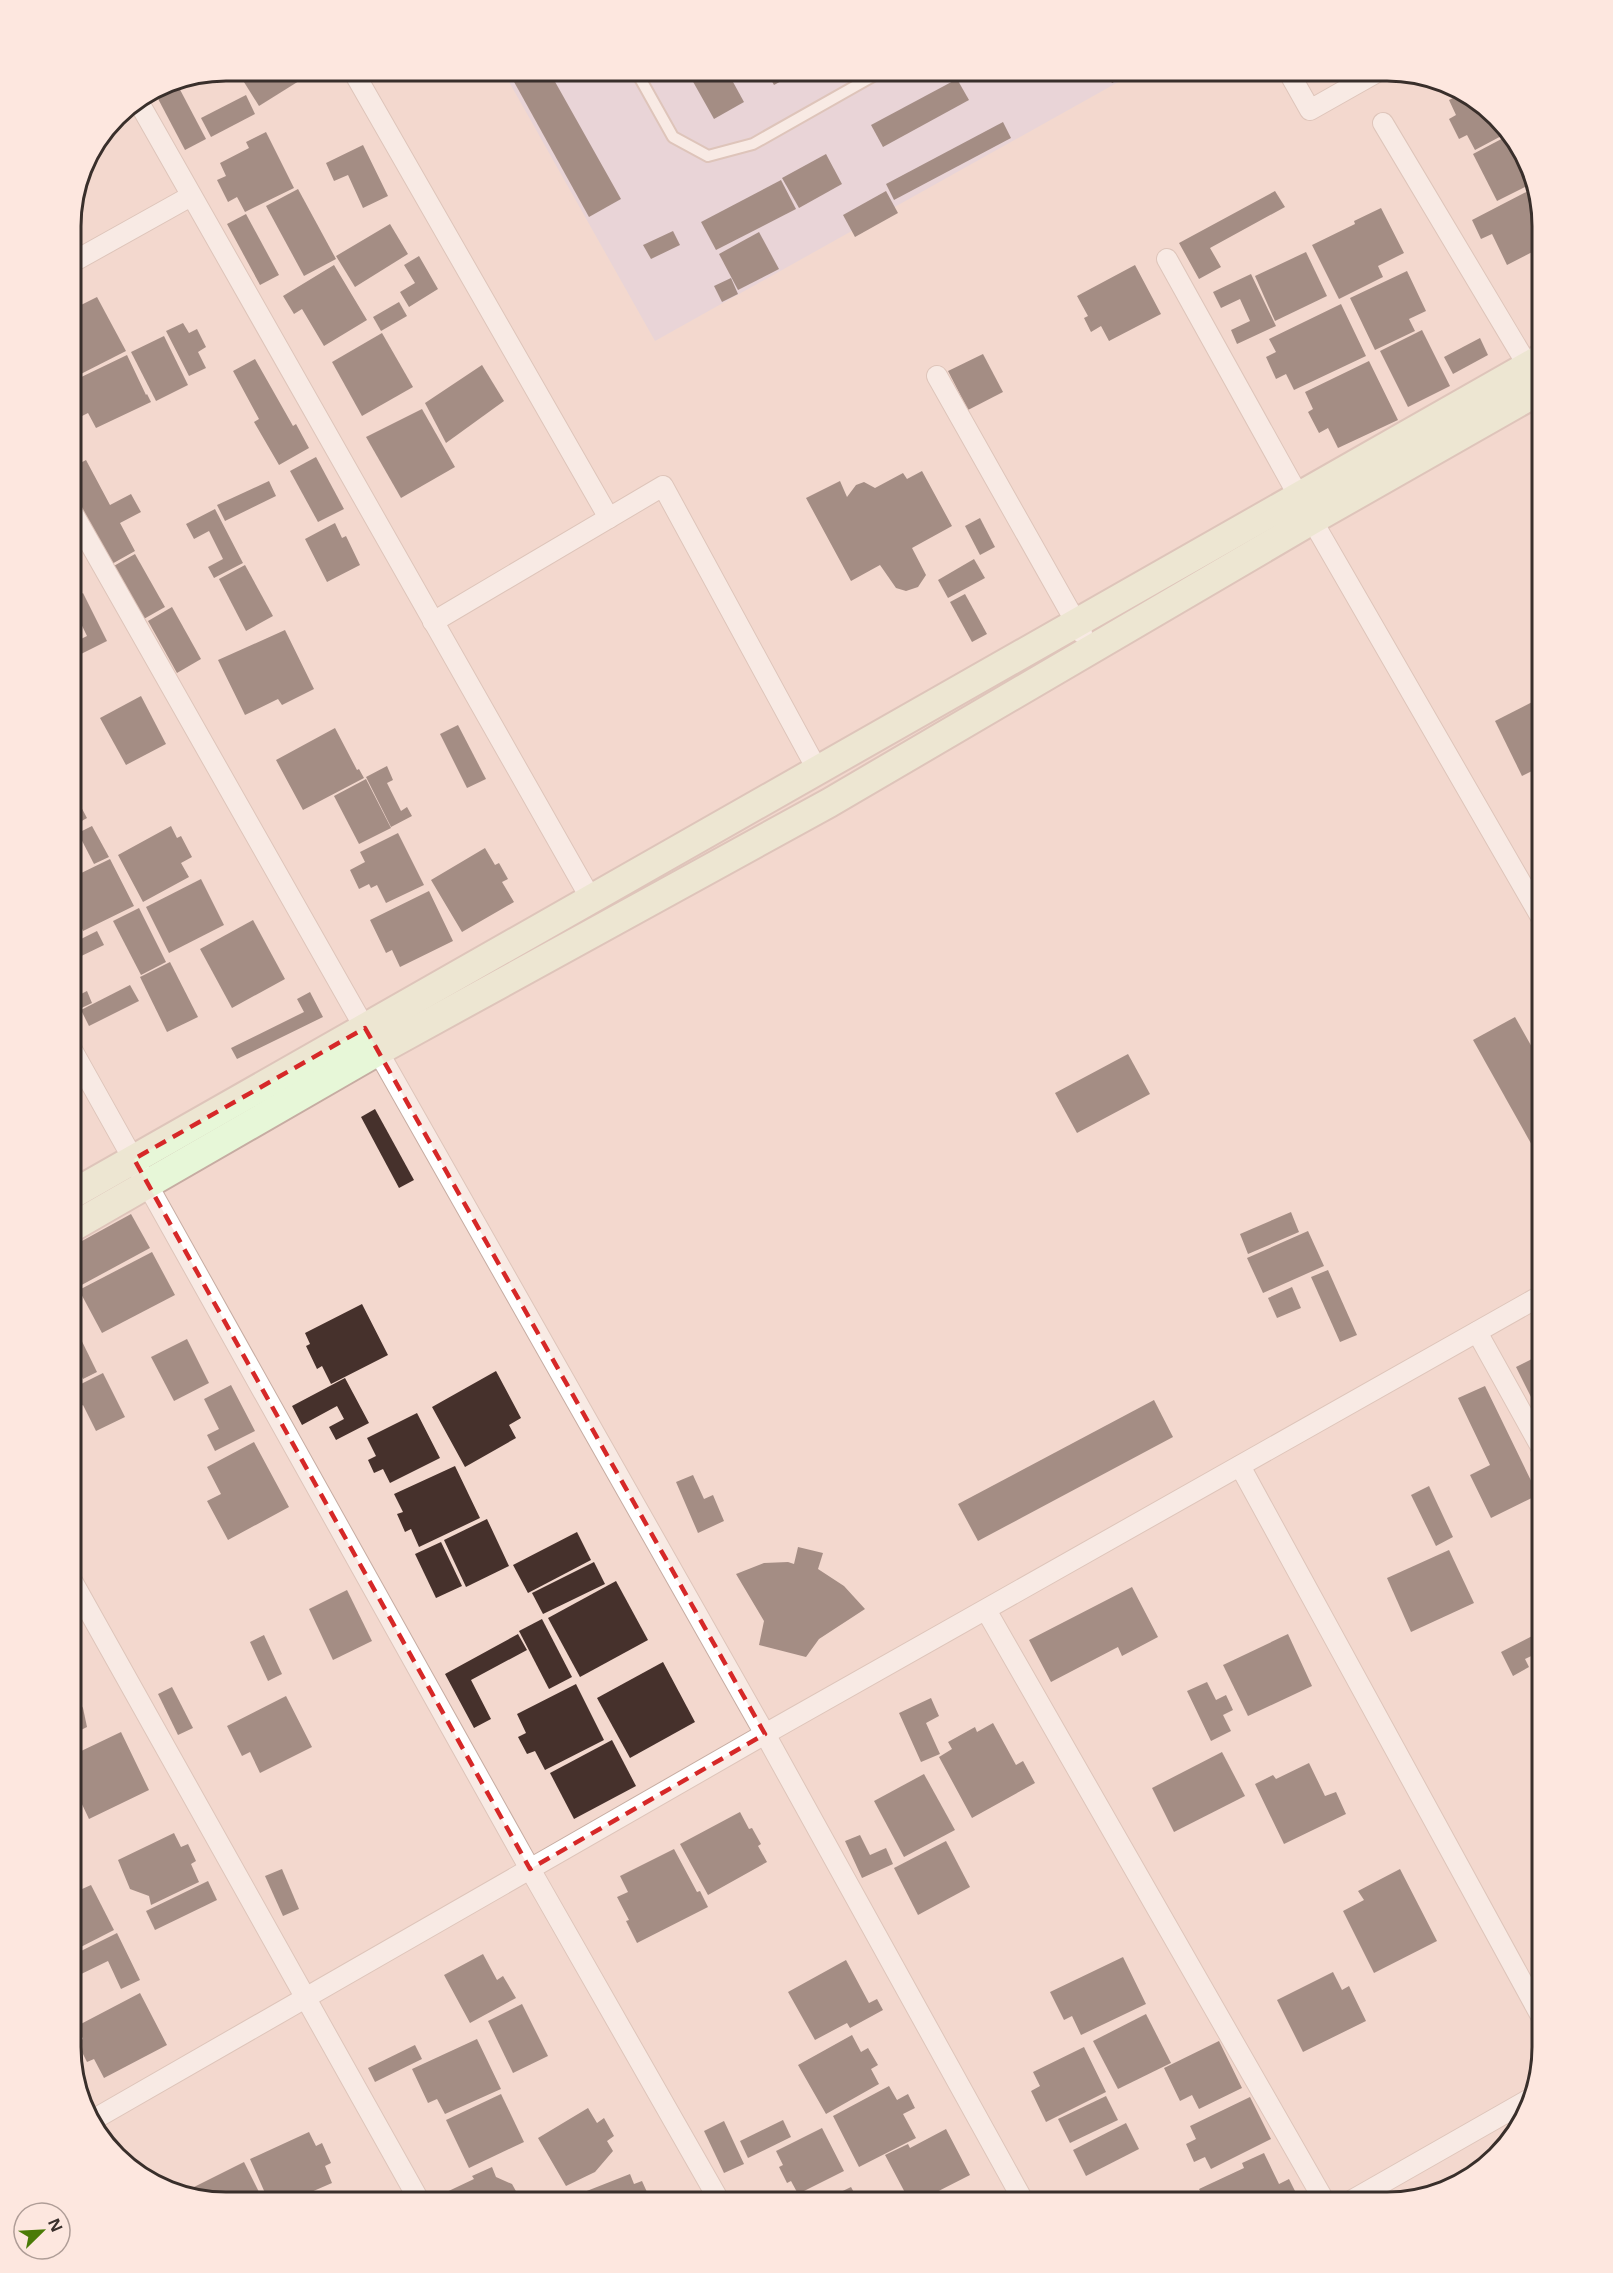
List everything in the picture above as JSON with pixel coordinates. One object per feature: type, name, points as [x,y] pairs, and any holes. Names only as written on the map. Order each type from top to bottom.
[{"type":"main road","points":[[372,1040],[591,899],[1077,623],[1305,508],[1532,383]]},
{"type":"main road","points":[[81,1220],[140,1171],[372,1040],[818,808],[1092,650],[1305,508]]},
{"type":"main road","points":[[81,1192],[140,1171]]},
{"type":"street","points":[[359,81],[609,518]]},
{"type":"street","points":[[1294,81],[1310,110],[1361,81]]},
{"type":"street","points":[[142,108],[591,899]]},
{"type":"street","points":[[1383,123],[1532,366]]},
{"type":"street","points":[[81,258],[192,196]]},
{"type":"street","points":[[1167,260],[1305,508],[1532,902]]},
{"type":"street","points":[[937,376],[1092,650]]},
{"type":"street","points":[[433,622],[663,486],[818,771]]},
{"type":"street","points":[[81,528],[765,1734],[1018,2192]]},
{"type":"street","points":[[81,1066],[530,1869],[714,2192]]},
{"type":"street","points":[[99,2117],[765,1734],[1532,1301]]},
{"type":"street","points":[[1477,1332],[1532,1431]]},
{"type":"street","points":[[1240,1466],[1532,2000]]},
{"type":"street","points":[[81,1596],[414,2192]]},
{"type":"street","points":[[986,1610],[1320,2192]]},
{"type":"street","points":[[1367,2192],[1520,2105]]},
{"type":"lane","points":[[642,81],[673,137],[708,156],[753,144],[864,81]]},
{"type":"highlighted area","points":[[365,1028],[765,1734],[530,1869],[134,1159]]},
{"type":"shaded area","points":[[509,81],[1120,81],[655,341]]},
{"type":"building","points":[[243,81],[299,81],[259,106]]},
{"type":"building","points":[[514,81],[555,81],[621,199],[589,217]]},
{"type":"building","points":[[693,81],[732,81],[744,102],[714,119]]},
{"type":"building","points":[[953,81],[958,81],[969,100],[883,147],[871,125]]},
{"type":"building","points":[[180,89],[206,139],[185,150],[158,98]]},
{"type":"building","points":[[246,95],[255,114],[211,137],[201,118]]},
{"type":"building","points":[[1454,98],[1475,111],[1490,123],[1501,136],[1475,150],[1467,135],[1459,139],[1449,119],[1456,115],[1449,100]]},
{"type":"building","points":[[1003,122],[1011,138],[894,200],[886,184]]},
{"type":"building","points":[[266,132],[294,188],[245,212],[237,197],[228,202],[217,180],[226,176],[220,163],[249,148],[246,142]]},
{"type":"building","points":[[1502,139],[1513,154],[1526,186],[1497,201],[1473,154]]},
{"type":"building","points":[[363,145],[388,196],[363,208],[348,175],[334,181],[326,163]]},
{"type":"building","points":[[826,154],[842,184],[799,208],[782,178]]},
{"type":"building","points":[[781,180],[796,209],[716,250],[701,222]]},
{"type":"building","points":[[298,189],[336,259],[304,276],[266,206]]},
{"type":"building","points":[[886,191],[898,213],[855,237],[843,215]]},
{"type":"building","points":[[1275,191],[1285,207],[1210,248],[1221,267],[1199,279],[1179,243]]},
{"type":"building","points":[[1528,191],[1531,207],[1532,252],[1507,265],[1492,234],[1481,239],[1472,220]]},
{"type":"building","points":[[1381,208],[1404,253],[1378,266],[1383,277],[1339,299],[1312,245],[1355,224],[1354,221]]},
{"type":"building","points":[[246,214],[279,275],[260,285],[227,224]]},
{"type":"building","points":[[390,224],[408,254],[355,287],[336,256]]},
{"type":"building","points":[[673,231],[680,245],[651,259],[643,245]]},
{"type":"building","points":[[759,232],[779,269],[738,290],[719,254]]},
{"type":"building","points":[[1306,252],[1327,296],[1275,321],[1255,276]]},
{"type":"building","points":[[419,256],[438,289],[409,307],[400,292],[415,283],[404,265]]},
{"type":"building","points":[[334,265],[367,320],[324,346],[302,309],[294,314],[283,296]]},
{"type":"building","points":[[1135,265],[1161,314],[1109,341],[1101,326],[1091,332],[1084,318],[1088,316],[1077,296]]},
{"type":"building","points":[[1407,271],[1426,311],[1409,319],[1415,331],[1375,350],[1350,298]]},
{"type":"building","points":[[1251,274],[1276,326],[1237,344],[1231,330],[1250,321],[1240,299],[1221,308],[1213,292]]},
{"type":"building","points":[[731,278],[738,294],[722,302],[714,286]]},
{"type":"building","points":[[97,297],[126,351],[81,374],[81,305]]},
{"type":"building","points":[[399,302],[407,316],[381,331],[373,317]]},
{"type":"building","points":[[1341,304],[1366,356],[1294,390],[1286,374],[1276,379],[1266,357],[1276,352],[1269,339]]},
{"type":"building","points":[[183,323],[189,333],[197,329],[206,347],[198,352],[206,368],[189,376],[166,331]]},
{"type":"building","points":[[1422,330],[1450,386],[1408,407],[1380,351]]},
{"type":"building","points":[[382,333],[413,387],[362,416],[332,362]]},
{"type":"building","points":[[164,336],[188,385],[156,401],[131,352]]},
{"type":"building","points":[[1480,338],[1488,355],[1453,374],[1444,357]]},
{"type":"building","points":[[983,354],[1003,392],[968,410],[948,371]]},
{"type":"building","points":[[127,355],[151,402],[96,428],[88,413],[81,416],[81,377]]},
{"type":"building","points":[[255,359],[293,426],[296,424],[309,448],[279,465],[254,422],[259,419],[233,371]]},
{"type":"building","points":[[1369,361],[1398,420],[1338,448],[1328,428],[1319,433],[1308,412],[1313,409],[1305,392]]},
{"type":"building","points":[[482,365],[504,401],[446,443],[425,403]]},
{"type":"building","points":[[422,409],[455,467],[401,498],[366,437]]},
{"type":"building","points":[[316,457],[344,509],[318,522],[290,471]]},
{"type":"building","points":[[86,460],[110,505],[131,494],[141,512],[120,523],[135,551],[110,565],[81,511],[81,463]]},
{"type":"building","points":[[922,471],[952,526],[912,548],[926,575],[918,587],[906,591],[896,588],[880,565],[851,581],[806,498],[840,481],[847,497],[856,485],[864,482],[875,488],[903,473],[907,479]]},
{"type":"building","points":[[269,481],[276,496],[225,521],[217,505]]},
{"type":"building","points":[[215,509],[243,563],[214,578],[208,567],[223,559],[209,531],[194,539],[186,524]]},
{"type":"building","points":[[980,518],[995,547],[980,555],[965,526]]},
{"type":"building","points":[[335,523],[342,538],[346,536],[360,565],[327,582],[305,539]]},
{"type":"building","points":[[135,554],[165,607],[142,620],[112,567]]},
{"type":"building","points":[[974,559],[985,578],[948,598],[938,580]]},
{"type":"building","points":[[245,565],[273,616],[246,631],[219,579]]},
{"type":"building","points":[[83,593],[107,641],[81,654],[81,639],[87,636],[81,624],[81,594]]},
{"type":"building","points":[[965,594],[987,634],[972,642],[950,602]]},
{"type":"building","points":[[172,607],[201,659],[177,673],[148,621]]},
{"type":"building","points":[[285,630],[314,689],[282,705],[278,699],[245,715],[218,660]]},
{"type":"building","points":[[141,696],[166,744],[126,765],[100,718]]},
{"type":"building","points":[[1532,702],[1532,771],[1522,776],[1495,721]]},
{"type":"building","points":[[458,725],[486,779],[467,788],[440,734]]},
{"type":"building","points":[[335,728],[357,770],[359,769],[364,778],[303,810],[276,760]]},
{"type":"building","points":[[387,766],[393,780],[387,783],[401,811],[407,807],[412,816],[391,827],[366,777]]},
{"type":"building","points":[[366,779],[391,828],[359,844],[334,796]]},
{"type":"building","points":[[81,807],[87,818],[81,821]]},
{"type":"building","points":[[92,826],[109,857],[94,864],[81,839],[81,832]]},
{"type":"building","points":[[171,826],[177,838],[181,836],[192,857],[181,863],[189,877],[143,902],[118,855]]},
{"type":"building","points":[[398,833],[424,885],[386,903],[377,885],[371,888],[369,884],[359,889],[350,870],[365,862],[360,852]]},
{"type":"building","points":[[485,848],[495,865],[499,863],[508,879],[502,882],[514,902],[462,932],[431,880]]},
{"type":"building","points":[[110,859],[134,906],[83,931],[81,926],[81,873]]},
{"type":"building","points":[[201,879],[224,925],[169,953],[146,907]]},
{"type":"building","points":[[429,891],[453,941],[400,967],[392,950],[386,953],[370,920]]},
{"type":"building","points":[[139,908],[166,962],[141,975],[113,921]]},
{"type":"building","points":[[253,920],[285,979],[232,1008],[200,949]]},
{"type":"building","points":[[97,931],[104,945],[81,956],[81,939]]},
{"type":"building","points":[[170,962],[198,1017],[167,1032],[140,977]]},
{"type":"building","points":[[130,985],[139,1001],[89,1026],[81,1010]]},
{"type":"building","points":[[87,991],[92,1003],[81,1008],[81,994]]},
{"type":"building","points":[[310,992],[323,1017],[237,1059],[231,1048],[304,1012],[297,999]]},
{"type":"building","points":[[1515,1017],[1532,1047],[1532,1145],[1473,1040]]},
{"type":"building","points":[[1128,1054],[1150,1094],[1077,1133],[1055,1093]]},
{"type":"building","points":[[375,1109],[414,1180],[399,1188],[361,1117]]},
{"type":"building","points":[[1291,1212],[1299,1232],[1248,1254],[1240,1234]]},
{"type":"building","points":[[131,1214],[150,1248],[81,1285],[81,1242]]},
{"type":"building","points":[[1308,1231],[1324,1266],[1263,1293],[1247,1258]]},
{"type":"building","points":[[152,1252],[175,1295],[102,1333],[81,1294],[81,1289]]},
{"type":"building","points":[[1328,1270],[1357,1335],[1340,1342],[1311,1277]]},
{"type":"building","points":[[1292,1287],[1301,1308],[1277,1318],[1268,1298]]},
{"type":"building","points":[[362,1304],[388,1355],[331,1384],[322,1366],[317,1369],[306,1346],[310,1344],[305,1333]]},
{"type":"building","points":[[81,1339],[97,1372],[83,1379],[81,1375]]},
{"type":"building","points":[[187,1339],[209,1383],[174,1401],[151,1357]]},
{"type":"building","points":[[1532,1359],[1532,1399],[1516,1367]]},
{"type":"building","points":[[496,1371],[521,1418],[509,1425],[516,1438],[465,1467],[432,1407]]},
{"type":"building","points":[[103,1373],[125,1417],[96,1431],[83,1405],[81,1406],[81,1384]]},
{"type":"building","points":[[345,1378],[369,1423],[336,1440],[329,1427],[344,1419],[337,1406],[302,1425],[292,1406]]},
{"type":"building","points":[[231,1385],[255,1431],[215,1451],[207,1435],[219,1429],[204,1399]]},
{"type":"building","points":[[1485,1386],[1532,1483],[1532,1498],[1491,1518],[1470,1475],[1490,1465],[1458,1398]]},
{"type":"building","points":[[1154,1400],[1173,1437],[978,1541],[958,1504]]},
{"type":"building","points":[[417,1413],[440,1458],[390,1483],[383,1469],[374,1473],[368,1460],[376,1456],[367,1438]]},
{"type":"building","points":[[254,1442],[289,1507],[228,1540],[207,1501],[221,1494],[207,1467]]},
{"type":"building","points":[[455,1466],[480,1518],[419,1547],[411,1529],[405,1532],[397,1514],[403,1512],[394,1494]]},
{"type":"building","points":[[693,1475],[704,1499],[713,1495],[724,1521],[698,1533],[676,1482]]},
{"type":"building","points":[[1429,1486],[1453,1537],[1436,1546],[1411,1495]]},
{"type":"building","points":[[487,1519],[509,1566],[466,1587],[444,1540]]},
{"type":"building","points":[[577,1532],[591,1560],[528,1593],[513,1565]]},
{"type":"building","points":[[441,1542],[462,1586],[436,1598],[415,1554]]},
{"type":"building","points":[[798,1547],[823,1553],[818,1569],[844,1586],[865,1609],[819,1639],[806,1657],[759,1645],[764,1621],[736,1574],[764,1563],[794,1564]]},
{"type":"building","points":[[1449,1550],[1474,1603],[1411,1632],[1387,1578]]},
{"type":"building","points":[[594,1562],[605,1584],[543,1614],[532,1593]]},
{"type":"building","points":[[616,1581],[648,1640],[580,1677],[548,1618]]},
{"type":"building","points":[[1132,1587],[1158,1637],[1122,1656],[1118,1647],[1051,1682],[1029,1640]]},
{"type":"building","points":[[347,1590],[372,1641],[333,1660],[309,1609]]},
{"type":"building","points":[[542,1619],[572,1677],[549,1689],[519,1631]]},
{"type":"building","points":[[518,1634],[527,1650],[471,1680],[491,1719],[474,1728],[445,1674]]},
{"type":"building","points":[[1288,1634],[1312,1686],[1248,1716],[1223,1665]]},
{"type":"building","points":[[264,1635],[282,1674],[268,1681],[250,1642]]},
{"type":"building","points":[[1532,1636],[1532,1656],[1525,1659],[1529,1667],[1513,1676],[1501,1652]]},
{"type":"building","points":[[663,1662],[695,1722],[630,1758],[597,1698]]},
{"type":"building","points":[[1207,1682],[1216,1700],[1226,1695],[1233,1710],[1223,1715],[1231,1731],[1211,1741],[1187,1691]]},
{"type":"building","points":[[576,1684],[604,1740],[545,1770],[535,1751],[527,1754],[518,1737],[526,1733],[517,1714]]},
{"type":"building","points":[[172,1687],[193,1728],[178,1735],[158,1694]]},
{"type":"building","points":[[286,1696],[312,1747],[260,1773],[250,1752],[242,1756],[227,1726]]},
{"type":"building","points":[[931,1698],[939,1716],[926,1723],[940,1754],[921,1762],[899,1713]]},
{"type":"building","points":[[81,1705],[83,1708],[87,1727],[81,1730]]},
{"type":"building","points":[[993,1723],[1016,1765],[1023,1761],[1035,1783],[972,1818],[939,1757],[952,1749],[948,1742],[975,1727],[977,1732]]},
{"type":"building","points":[[121,1732],[149,1790],[89,1819],[81,1802],[81,1751]]},
{"type":"building","points":[[612,1740],[636,1786],[574,1819],[550,1773]]},
{"type":"building","points":[[1222,1752],[1245,1796],[1174,1832],[1152,1788]]},
{"type":"building","points":[[1309,1763],[1325,1796],[1336,1792],[1346,1814],[1284,1844],[1255,1784],[1273,1775],[1276,1779]]},
{"type":"building","points":[[924,1774],[955,1830],[904,1857],[874,1801]]},
{"type":"building","points":[[740,1812],[749,1829],[752,1828],[761,1844],[758,1846],[767,1862],[708,1895],[680,1844]]},
{"type":"building","points":[[174,1833],[181,1847],[188,1844],[196,1861],[191,1864],[199,1882],[151,1905],[149,1896],[130,1889],[118,1860]]},
{"type":"building","points":[[860,1835],[870,1855],[886,1848],[893,1864],[862,1878],[845,1841]]},
{"type":"building","points":[[946,1841],[970,1887],[918,1915],[894,1868]]},
{"type":"building","points":[[674,1849],[697,1892],[700,1891],[708,1907],[637,1943],[626,1921],[629,1920],[617,1897],[628,1892],[620,1876]]},
{"type":"building","points":[[282,1869],[299,1909],[283,1916],[265,1876]]},
{"type":"building","points":[[1400,1869],[1437,1941],[1374,1973],[1343,1911],[1364,1900],[1358,1891]]},
{"type":"building","points":[[208,1881],[217,1900],[155,1930],[146,1911]]},
{"type":"building","points":[[91,1885],[114,1930],[81,1947],[81,1890]]},
{"type":"building","points":[[117,1933],[140,1980],[121,1989],[108,1961],[81,1974],[81,1951]]},
{"type":"building","points":[[483,1954],[497,1980],[503,1976],[516,1998],[470,2023],[444,1975]]},
{"type":"building","points":[[1123,1957],[1146,2004],[1081,2035],[1072,2016],[1064,2020],[1050,1992]]},
{"type":"building","points":[[846,1960],[869,2003],[877,1999],[883,2010],[850,2028],[847,2023],[815,2040],[788,1992]]},
{"type":"building","points":[[1333,1972],[1342,1990],[1349,1986],[1366,2021],[1303,2052],[1277,2000]]},
{"type":"building","points":[[140,1993],[167,2045],[104,2078],[94,2059],[87,2062],[81,2050],[81,2040],[83,2039],[81,2024]]},
{"type":"building","points":[[522,2004],[548,2056],[513,2073],[488,2021]]},
{"type":"building","points":[[1146,2014],[1171,2063],[1118,2089],[1093,2041]]},
{"type":"building","points":[[852,2035],[861,2052],[868,2048],[878,2065],[871,2069],[879,2084],[826,2114],[798,2065]]},
{"type":"building","points":[[477,2039],[501,2089],[445,2114],[437,2099],[428,2103],[412,2069]]},
{"type":"building","points":[[1219,2041],[1242,2088],[1199,2109],[1192,2095],[1180,2101],[1164,2068]]},
{"type":"building","points":[[415,2045],[422,2059],[375,2082],[368,2068]]},
{"type":"building","points":[[1084,2047],[1106,2092],[1046,2122],[1031,2091],[1040,2086],[1033,2072]]},
{"type":"building","points":[[889,2086],[897,2100],[908,2094],[915,2108],[903,2114],[916,2138],[859,2167],[833,2116]]},
{"type":"building","points":[[501,2094],[524,2142],[469,2168],[446,2120]]},
{"type":"building","points":[[1106,2096],[1118,2120],[1070,2143],[1058,2119]]},
{"type":"building","points":[[1250,2097],[1271,2139],[1211,2169],[1205,2157],[1194,2162],[1186,2144],[1196,2139],[1190,2126]]},
{"type":"building","points":[[588,2108],[597,2123],[604,2118],[614,2136],[607,2141],[613,2151],[595,2172],[566,2186],[538,2138]]},
{"type":"building","points":[[783,2120],[791,2137],[748,2158],[740,2141]]},
{"type":"building","points":[[724,2121],[744,2164],[724,2173],[704,2131]]},
{"type":"building","points":[[1126,2123],[1139,2149],[1086,2176],[1073,2150]]},
{"type":"building","points":[[822,2128],[844,2171],[802,2192],[797,2192],[791,2181],[787,2183],[779,2167],[783,2165],[776,2151]]},
{"type":"building","points":[[946,2129],[970,2175],[937,2192],[905,2192],[885,2155],[908,2144],[910,2148]]},
{"type":"building","points":[[309,2132],[316,2146],[322,2143],[331,2163],[325,2166],[332,2183],[311,2192],[265,2192],[250,2159]]},
{"type":"building","points":[[1264,2153],[1279,2184],[1289,2179],[1296,2192],[1201,2192],[1199,2189],[1244,2168],[1242,2163]]},
{"type":"building","points":[[244,2162],[259,2192],[217,2192],[192,2188]]},
{"type":"building","points":[[492,2167],[496,2177],[512,2184],[516,2192],[446,2192],[474,2179],[472,2176]]},
{"type":"building","points":[[630,2174],[634,2184],[642,2181],[647,2192],[584,2192]]},
{"type":"building","points":[[851,2187],[854,2192],[841,2192]]}]
